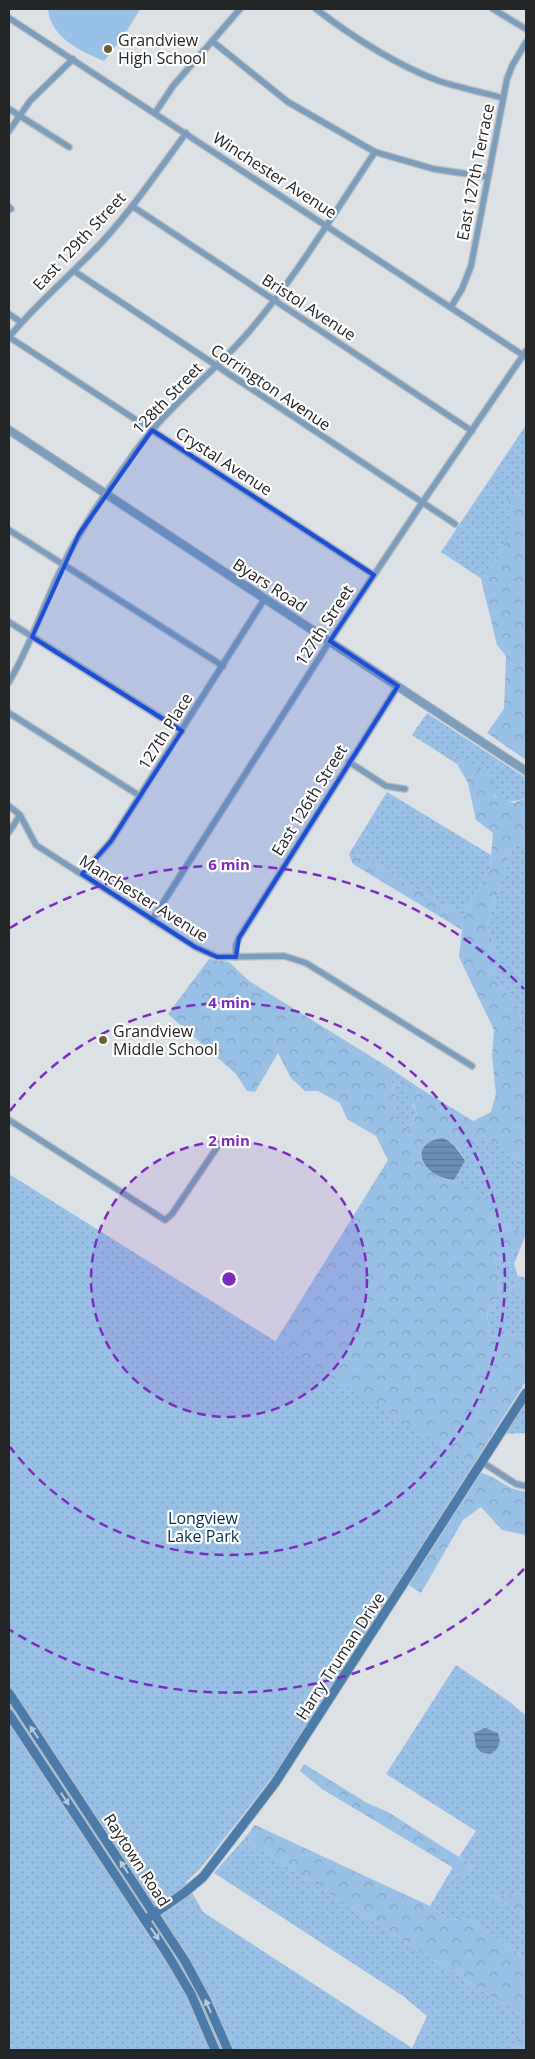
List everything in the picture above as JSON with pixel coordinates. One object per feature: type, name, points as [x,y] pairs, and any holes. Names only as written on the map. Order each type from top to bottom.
[{"type":"main road","name":"Harry Truman Drive","points":[[145,1920],[184,1893],[203,1877],[275,1783],[526,1393]]},
{"type":"main road","name":"Raytown Road","points":[[9,1694],[190,1969],[228,2050]]},
{"type":"main road","name":"Raytown Road","points":[[9,1714],[145,1920],[191,1994],[215,2050]]},
{"type":"street","points":[[155,113],[173,86],[240,9]]},
{"type":"street","points":[[316,9],[384,55],[411,69],[441,81],[503,98]]},
{"type":"street","points":[[493,9],[526,29]]},
{"type":"street","name":"Winchester Avenue","points":[[9,18],[525,355]]},
{"type":"street","points":[[212,41],[288,102],[376,152],[434,169],[488,177]]},
{"type":"street","name":"East 127th Terrace","points":[[451,307],[462,289],[471,266],[503,98],[512,66],[526,42]]},
{"type":"street","points":[[9,131],[30,101],[73,60]]},
{"type":"street","points":[[9,108],[69,147]]},
{"type":"street","name":"East 129th Street","points":[[9,337],[21,322],[74,271],[132,206],[185,134]]},
{"type":"street","name":"128th Street","points":[[9,682],[32,637],[63,565],[80,534],[106,494],[152,430],[216,367],[274,301],[376,152]]},
{"type":"street","name":"Bristol Avenue","points":[[132,206],[472,431]]},
{"type":"street","name":"Corrington Avenue","points":[[74,271],[455,524]]},
{"type":"street","points":[[9,314],[21,322]]},
{"type":"street","name":"Crystal Avenue","points":[[9,337],[374,575]]},
{"type":"street","name":"127th Street","points":[[152,920],[330,641],[422,503],[525,355]]},
{"type":"street","name":"Byars Road","points":[[9,430],[526,771]]},
{"type":"street","points":[[9,530],[223,666]]},
{"type":"street","name":"127th Place","points":[[82,874],[111,841],[265,598]]},
{"type":"street","points":[[9,622],[182,731]]},
{"type":"street","name":"East 126th Street","points":[[236,956],[236,946],[239,938],[398,686]]},
{"type":"street","points":[[9,713],[140,796]]},
{"type":"street","points":[[349,762],[386,786],[405,789]]},
{"type":"street","name":"Manchester Avenue","points":[[9,806],[20,815],[36,845],[205,952],[216,957],[284,956],[306,962],[472,1066]]},
{"type":"street","points":[[9,832],[20,815]]},
{"type":"street","points":[[9,1120],[165,1220],[172,1214],[222,1140]]},
{"type":"street","points":[[482,1462],[511,1481],[526,1486]]},
{"type":"highlighted area","points":[[152,430],[374,575],[330,641],[398,686],[239,938],[236,957],[217,957],[195,947],[82,874],[111,841],[182,731],[32,637],[79,534]]},
{"type":"green space","points":[[48,9],[140,9],[125,34],[104,61],[77,48],[61,36],[50,19]]},
{"type":"green space","points":[[526,425],[526,608],[441,552]]},
{"type":"green space","points":[[526,494],[526,760],[487,733],[504,709],[506,656],[497,645],[481,579],[505,544],[512,530],[508,500]]},
{"type":"green space","points":[[427,713],[526,778],[526,798],[506,801],[498,797],[485,785],[467,760],[457,764],[412,735]]},
{"type":"green space","points":[[467,760],[490,775],[495,797],[514,803],[526,798],[526,842],[511,849],[487,926],[498,956],[495,979],[519,1010],[526,1046],[526,1169],[517,1164],[516,1157],[483,1135],[459,1150],[450,1141],[444,1179],[454,1180],[494,1205],[493,1217],[526,1234],[514,1264],[495,1258],[500,1291],[487,1311],[490,1337],[526,1333],[526,1381],[473,1465],[275,1342],[388,1160],[376,1136],[347,1119],[340,1103],[318,1091],[305,1091],[291,1078],[278,1053],[255,1092],[247,1091],[236,1074],[168,1014],[209,959],[229,962],[249,981],[388,1067],[395,1094],[394,1118],[408,1130],[417,1113],[413,1102],[402,1091],[405,1084],[418,1087],[473,1121],[491,1112],[496,1094],[492,1056],[494,1030],[459,957],[462,930],[353,864],[349,854],[361,856],[462,916],[490,869],[493,833],[476,820],[468,783],[457,764]]},
{"type":"green space","points":[[387,792],[491,855],[490,869],[462,916],[361,856],[349,854]]},
{"type":"green space","points":[[526,842],[526,1046],[519,1010],[495,979],[498,956],[487,926],[511,849]]},
{"type":"green space","points":[[388,1067],[418,1087],[405,1085],[417,1113],[408,1130],[394,1118],[395,1094]]},
{"type":"green space","points":[[483,1135],[516,1157],[517,1164],[526,1169],[526,1234],[493,1217],[454,1180],[465,1161],[459,1150]]},
{"type":"green space","name":"Longview Lake Park","points":[[9,1174],[473,1465],[278,1770],[200,1869],[186,1882],[203,1912],[412,2048],[427,2016],[403,1996],[214,1873],[244,1839],[526,2019],[526,2026],[511,2050],[9,2050]]},
{"type":"green space","points":[[495,1258],[514,1264],[518,1276],[511,1291],[526,1300],[526,1333],[490,1337],[487,1311],[500,1291]]},
{"type":"green space","points":[[518,1276],[526,1278],[526,1300],[511,1291]]},
{"type":"green space","points":[[526,1393],[526,1433],[500,1434]]},
{"type":"green space","points":[[481,1473],[493,1477],[513,1489],[526,1492],[526,1535],[502,1530],[481,1507],[463,1520],[421,1593],[409,1585]]},
{"type":"green space","points":[[456,1665],[511,1703],[526,1716],[526,1895],[523,1893],[495,1897],[526,1918],[526,1959],[469,1918],[450,1920],[430,1906],[453,1867],[467,1876],[473,1866],[459,1857],[476,1831],[386,1774]]},
{"type":"green space","points":[[304,1764],[367,1803],[388,1812],[473,1866],[467,1876],[322,1789],[300,1771]]},
{"type":"green space","points":[[255,1825],[430,1906],[450,1920],[469,1918],[526,1959],[526,2019],[244,1839]]},
{"type":"green space","points":[[523,1893],[526,1895],[526,1918],[495,1897]]},
{"type":"green space","points":[[526,2026],[526,2050],[511,2050]]},
{"type":"shaded area","points":[[443,1138],[453,1145],[465,1161],[454,1180],[443,1178],[434,1173],[423,1160],[422,1153],[425,1146],[432,1141]]},
{"type":"shaded area","points":[[485,1728],[498,1733],[500,1742],[496,1750],[490,1754],[481,1752],[476,1747],[474,1733]]},
{"type":"place","name":"Grandview High School","points":[[108,49]]},
{"type":"place","name":"Grandview Middle School","points":[[103,1040]]}]
